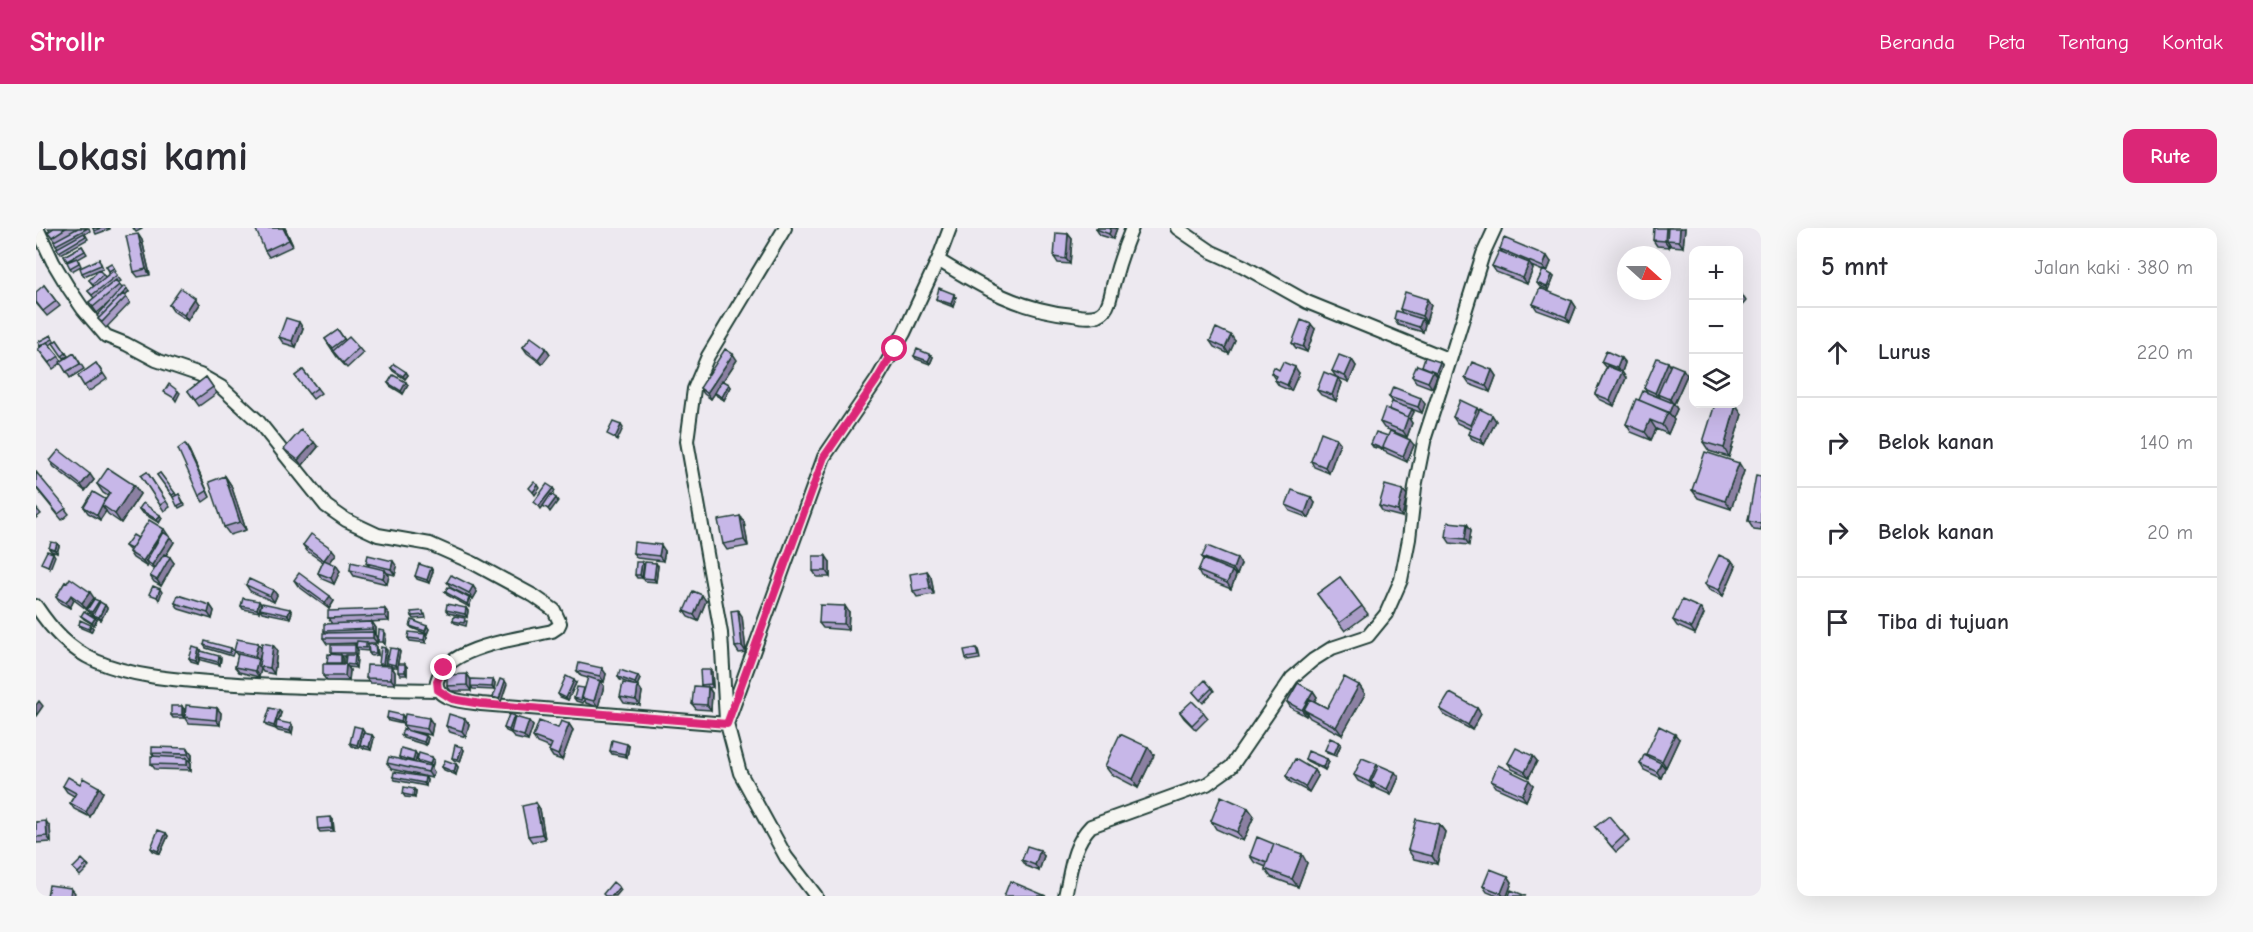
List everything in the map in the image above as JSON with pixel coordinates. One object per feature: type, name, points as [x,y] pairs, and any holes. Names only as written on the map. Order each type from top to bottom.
[{"type":"street","points":[[37,228],[68,287],[106,336],[156,360],[200,375],[221,387],[258,421],[326,506],[346,520],[378,535],[430,544],[473,563],[534,596],[554,610],[560,622],[558,627],[552,631],[489,645],[456,657],[444,668],[437,681],[438,690]]},
{"type":"street","points":[[785,228],[708,356],[694,389],[687,441],[721,633],[727,724],[740,773],[786,857],[816,896]]},
{"type":"street","points":[[727,724],[824,457],[876,381],[904,333],[938,260],[950,228]]},
{"type":"street","points":[[938,260],[986,290],[1022,305],[1055,314],[1088,317],[1099,315],[1105,310],[1132,228]]},
{"type":"street","points":[[1177,228],[1212,252],[1243,266],[1307,302],[1450,360]]},
{"type":"street","points":[[1065,896],[1076,847],[1091,826],[1207,784],[1231,768],[1292,678],[1332,648],[1368,636],[1386,614],[1401,580],[1425,437],[1483,254],[1495,228]]},
{"type":"street","points":[[36,606],[48,624],[64,641],[81,653],[96,661],[132,671],[187,680],[283,687],[438,690],[452,699],[481,704],[727,724]]},
{"type":"building","points":[[54,228],[66,228],[52,237],[48,232]]},
{"type":"building","points":[[78,228],[88,228],[56,245],[54,241]]},
{"type":"building","points":[[283,228],[289,240],[265,251],[256,230]]},
{"type":"building","points":[[1096,228],[1111,228],[1109,234]]},
{"type":"building","points":[[1654,228],[1666,228],[1665,241],[1653,240]]},
{"type":"building","points":[[1668,228],[1680,228],[1679,241],[1667,240]]},
{"type":"building","points":[[84,233],[86,236],[59,252],[57,248]]},
{"type":"building","points":[[1056,233],[1068,234],[1066,259],[1054,257]]},
{"type":"building","points":[[138,234],[146,269],[134,272],[126,236]]},
{"type":"building","points":[[1504,238],[1547,256],[1543,267],[1500,249]]},
{"type":"building","points":[[82,246],[85,251],[67,261],[64,256]]},
{"type":"building","points":[[1499,251],[1529,263],[1523,278],[1492,266]]},
{"type":"building","points":[[77,258],[79,263],[70,268],[67,262]]},
{"type":"building","points":[[99,259],[101,265],[82,273],[80,268]]},
{"type":"building","points":[[111,263],[114,268],[109,271],[106,266]]},
{"type":"building","points":[[99,270],[103,274],[93,284],[89,280]]},
{"type":"building","points":[[1543,270],[1552,275],[1547,287],[1537,283]]},
{"type":"building","points":[[113,271],[117,275],[92,295],[88,291]]},
{"type":"building","points":[[116,280],[119,285],[93,307],[89,302]]},
{"type":"building","points":[[44,285],[56,301],[43,311],[36,302],[36,292]]},
{"type":"building","points":[[124,286],[127,289],[99,318],[97,316]]},
{"type":"building","points":[[181,288],[195,298],[184,315],[169,305]]},
{"type":"building","points":[[939,288],[954,294],[951,304],[936,299]]},
{"type":"building","points":[[1540,288],[1572,301],[1566,317],[1533,304]]},
{"type":"building","points":[[1405,292],[1427,299],[1422,316],[1400,309]]},
{"type":"building","points":[[123,294],[126,297],[102,322],[98,319]]},
{"type":"building","points":[[1396,311],[1422,319],[1419,327],[1394,319]]},
{"type":"building","points":[[286,318],[299,322],[292,341],[279,337]]},
{"type":"building","points":[[1301,320],[1311,324],[1303,347],[1292,343]]},
{"type":"building","points":[[1216,328],[1231,335],[1225,348],[1210,341]]},
{"type":"building","points":[[338,330],[344,339],[332,348],[325,339]]},
{"type":"building","points":[[51,335],[53,339],[40,346],[38,342]]},
{"type":"building","points":[[349,337],[359,348],[343,363],[333,351]]},
{"type":"building","points":[[531,337],[546,348],[538,359],[523,347]]},
{"type":"building","points":[[57,340],[66,353],[62,356],[53,343]]},
{"type":"building","points":[[47,342],[59,356],[49,363],[38,349]]},
{"type":"building","points":[[725,349],[733,354],[707,393],[700,388]]},
{"type":"building","points":[[917,349],[931,355],[928,361],[914,356]]},
{"type":"building","points":[[1606,351],[1621,358],[1617,368],[1601,362]]},
{"type":"building","points":[[74,353],[80,364],[66,372],[60,362]]},
{"type":"building","points":[[1339,355],[1352,360],[1345,376],[1332,371]]},
{"type":"building","points":[[1425,357],[1440,362],[1436,372],[1422,366]]},
{"type":"building","points":[[1657,358],[1668,362],[1655,393],[1644,388]]},
{"type":"building","points":[[1283,362],[1295,367],[1287,385],[1275,380],[1277,376],[1271,373],[1274,367],[1279,370]]},
{"type":"building","points":[[1472,362],[1492,370],[1486,386],[1465,378]]},
{"type":"building","points":[[96,363],[103,374],[84,386],[78,376]]},
{"type":"building","points":[[394,364],[406,372],[403,376],[391,368]]},
{"type":"building","points":[[1671,364],[1683,369],[1670,399],[1658,394]]},
{"type":"building","points":[[1417,365],[1433,371],[1428,382],[1412,376]]},
{"type":"building","points":[[1607,366],[1622,372],[1610,400],[1595,394]]},
{"type":"building","points":[[303,370],[317,388],[309,394],[295,376]]},
{"type":"building","points":[[1324,372],[1338,378],[1332,395],[1317,390]]},
{"type":"building","points":[[393,375],[406,382],[401,391],[388,383]]},
{"type":"building","points":[[206,377],[213,387],[195,400],[188,391]]},
{"type":"building","points":[[722,380],[729,384],[722,397],[715,393]]},
{"type":"building","points":[[169,384],[178,391],[174,398],[164,392]]},
{"type":"building","points":[[1393,387],[1421,398],[1418,407],[1389,397]]},
{"type":"building","points":[[1643,391],[1673,403],[1669,413],[1639,400]]},
{"type":"building","points":[[1636,399],[1668,412],[1662,425],[1650,420],[1645,432],[1626,424]]},
{"type":"building","points":[[1460,400],[1477,408],[1470,425],[1453,417]]},
{"type":"building","points":[[1392,402],[1412,409],[1408,417],[1389,409]]},
{"type":"building","points":[[1385,408],[1408,417],[1403,431],[1380,422]]},
{"type":"building","points":[[1714,408],[1735,408],[1724,448],[1703,442]]},
{"type":"building","points":[[1480,409],[1492,415],[1480,439],[1468,434]]},
{"type":"building","points":[[613,422],[621,425],[615,438],[607,434]]},
{"type":"building","points":[[301,430],[314,442],[298,460],[284,449]]},
{"type":"building","points":[[1390,431],[1410,440],[1403,456],[1383,447]]},
{"type":"building","points":[[1321,432],[1336,438],[1325,467],[1311,461]]},
{"type":"building","points":[[1376,432],[1388,436],[1383,449],[1371,444]]},
{"type":"building","points":[[185,444],[207,491],[199,496],[178,449]]},
{"type":"building","points":[[59,450],[90,474],[81,485],[50,461]]},
{"type":"building","points":[[1705,452],[1739,463],[1725,501],[1692,490]]},
{"type":"building","points":[[108,468],[134,485],[115,514],[102,505],[110,493],[97,484]]},
{"type":"building","points":[[36,472],[66,508],[58,514],[36,487]]},
{"type":"building","points":[[147,472],[166,501],[160,505],[141,476]]},
{"type":"building","points":[[160,473],[175,493],[172,495],[157,475]]},
{"type":"building","points":[[1756,475],[1761,476],[1761,524],[1748,521]]},
{"type":"building","points":[[225,476],[240,522],[224,527],[209,482]]},
{"type":"building","points":[[534,482],[538,485],[533,492],[529,488]]},
{"type":"building","points":[[547,484],[553,488],[539,506],[534,502]]},
{"type":"building","points":[[1385,485],[1403,490],[1398,511],[1379,506]]},
{"type":"building","points":[[1292,490],[1311,497],[1305,513],[1286,505]]},
{"type":"building","points":[[93,492],[105,499],[97,515],[84,507]]},
{"type":"building","points":[[179,494],[183,503],[177,506],[173,497]]},
{"type":"building","points":[[551,494],[556,498],[548,509],[543,506]]},
{"type":"building","points":[[143,503],[160,515],[157,520],[139,509]]},
{"type":"building","points":[[740,516],[744,540],[723,544],[718,520]]},
{"type":"building","points":[[149,520],[164,529],[143,561],[129,552]]},
{"type":"building","points":[[1448,522],[1467,524],[1465,539],[1446,537]]},
{"type":"building","points":[[163,532],[170,537],[152,565],[146,561]]},
{"type":"building","points":[[311,534],[332,549],[324,560],[303,545]]},
{"type":"building","points":[[133,535],[138,538],[131,549],[125,546]]},
{"type":"building","points":[[51,542],[57,543],[55,550],[49,548]]},
{"type":"building","points":[[634,542],[661,545],[659,556],[633,553]]},
{"type":"building","points":[[1207,546],[1237,558],[1233,569],[1202,557]]},
{"type":"building","points":[[47,551],[53,553],[48,566],[41,563]]},
{"type":"building","points":[[164,554],[170,557],[157,580],[150,576]]},
{"type":"building","points":[[368,555],[393,561],[391,569],[366,563]]},
{"type":"building","points":[[1719,555],[1732,561],[1719,590],[1705,584]]},
{"type":"building","points":[[813,556],[826,556],[826,571],[813,571]]},
{"type":"building","points":[[1203,559],[1232,571],[1227,583],[1198,571]]},
{"type":"building","points":[[324,560],[336,565],[331,578],[318,573]]},
{"type":"building","points":[[351,562],[385,570],[383,578],[350,570]]},
{"type":"building","points":[[636,562],[642,562],[640,575],[635,575]]},
{"type":"building","points":[[645,562],[656,563],[654,579],[643,578]]},
{"type":"building","points":[[419,564],[431,568],[427,580],[415,576]]},
{"type":"building","points":[[927,571],[930,588],[913,591],[910,574]]},
{"type":"building","points":[[299,573],[330,596],[325,603],[294,580]]},
{"type":"building","points":[[451,575],[473,586],[469,593],[447,582]]},
{"type":"building","points":[[1340,577],[1362,606],[1339,623],[1317,594]]},
{"type":"building","points":[[70,578],[90,592],[82,603],[71,595],[66,603],[56,597]]},
{"type":"building","points":[[249,579],[273,590],[270,596],[246,585]]},
{"type":"building","points":[[153,586],[160,589],[157,597],[149,594]]},
{"type":"building","points":[[448,587],[469,598],[467,604],[445,592]]},
{"type":"building","points":[[693,591],[702,595],[694,615],[684,611]]},
{"type":"building","points":[[178,595],[210,605],[208,613],[175,603]]},
{"type":"building","points":[[243,598],[259,601],[257,609],[241,606]]},
{"type":"building","points":[[94,599],[99,601],[92,612],[87,610]]},
{"type":"building","points":[[1682,600],[1700,608],[1691,628],[1673,620]]},
{"type":"building","points":[[100,602],[105,605],[99,617],[93,615]]},
{"type":"building","points":[[262,603],[290,609],[288,615],[260,609]]},
{"type":"building","points":[[447,604],[466,608],[465,614],[446,610]]},
{"type":"building","points":[[820,605],[845,606],[844,624],[819,623]]},
{"type":"building","points":[[385,609],[385,616],[328,618],[328,611]]},
{"type":"building","points":[[738,610],[742,646],[735,647],[731,611]]},
{"type":"building","points":[[84,611],[95,618],[92,623],[81,616]]},
{"type":"building","points":[[423,611],[424,615],[412,616],[411,612]]},
{"type":"building","points":[[454,616],[465,618],[464,623],[453,621]]},
{"type":"building","points":[[80,620],[91,625],[89,629],[79,625]]},
{"type":"building","points":[[412,620],[427,626],[425,631],[410,626]]},
{"type":"building","points":[[372,622],[372,629],[324,631],[324,624]]},
{"type":"building","points":[[379,630],[384,631],[383,642],[378,642]]},
{"type":"building","points":[[373,632],[373,638],[323,638],[323,633]]},
{"type":"building","points":[[409,632],[425,634],[424,640],[408,638]]},
{"type":"building","points":[[237,639],[258,643],[255,656],[234,651]]},
{"type":"building","points":[[205,641],[231,648],[230,653],[204,645]]},
{"type":"building","points":[[357,641],[366,642],[366,648],[356,647]]},
{"type":"building","points":[[262,643],[273,645],[270,668],[259,666]]},
{"type":"building","points":[[375,644],[376,653],[369,653],[368,645]]},
{"type":"building","points":[[331,645],[355,645],[355,653],[331,653]]},
{"type":"building","points":[[193,647],[199,649],[196,661],[189,659]]},
{"type":"building","points":[[381,647],[385,648],[383,664],[379,664]]},
{"type":"building","points":[[390,648],[398,649],[395,665],[387,663]]},
{"type":"building","points":[[976,648],[978,656],[966,658],[964,650]]},
{"type":"building","points":[[201,651],[219,656],[218,662],[199,657]]},
{"type":"building","points":[[238,654],[258,659],[255,671],[235,667]]},
{"type":"building","points":[[328,654],[341,655],[341,663],[327,663]]},
{"type":"building","points":[[346,655],[355,655],[354,665],[345,664]]},
{"type":"building","points":[[579,663],[602,668],[600,676],[577,671]]},
{"type":"building","points":[[323,664],[346,664],[345,676],[323,676]]},
{"type":"building","points":[[398,664],[405,664],[405,672],[398,672]]},
{"type":"building","points":[[367,665],[391,666],[391,679],[366,678]]},
{"type":"building","points":[[620,670],[638,676],[635,683],[618,677]]},
{"type":"building","points":[[700,670],[710,670],[711,684],[701,685]]},
{"type":"building","points":[[467,674],[467,685],[447,686],[447,675]]},
{"type":"building","points":[[566,676],[574,680],[566,698],[558,694]]},
{"type":"building","points":[[588,677],[600,681],[594,701],[582,698]]},
{"type":"building","points":[[1344,677],[1359,685],[1336,727],[1304,710],[1310,699],[1327,708]]},
{"type":"building","points":[[471,679],[493,680],[492,687],[471,686]]},
{"type":"building","points":[[500,679],[505,681],[499,699],[493,697]]},
{"type":"building","points":[[1205,680],[1212,688],[1200,700],[1193,692]]},
{"type":"building","points":[[623,683],[638,686],[636,700],[620,697]]},
{"type":"building","points":[[1298,683],[1313,691],[1302,710],[1287,702]]},
{"type":"building","points":[[694,686],[708,687],[707,705],[692,704]]},
{"type":"building","points":[[577,687],[584,688],[581,700],[574,698]]},
{"type":"building","points":[[1450,693],[1477,708],[1468,725],[1440,709]]},
{"type":"building","points":[[1192,701],[1204,713],[1192,725],[1180,712]]},
{"type":"building","points":[[186,705],[217,708],[216,720],[185,717]]},
{"type":"building","points":[[171,706],[182,706],[182,715],[171,715]]},
{"type":"building","points":[[270,708],[279,710],[274,726],[265,723]]},
{"type":"building","points":[[388,712],[402,715],[401,722],[387,718]]},
{"type":"building","points":[[405,714],[429,718],[427,729],[403,725]]},
{"type":"building","points":[[449,714],[465,719],[462,731],[446,726]]},
{"type":"building","points":[[509,714],[514,716],[509,730],[504,728]]},
{"type":"building","points":[[515,717],[529,721],[524,736],[511,732]]},
{"type":"building","points":[[277,721],[291,724],[290,731],[276,728]]},
{"type":"building","points":[[539,721],[558,728],[561,721],[569,724],[558,755],[549,751],[552,744],[533,737]]},
{"type":"building","points":[[354,726],[362,728],[357,745],[350,743]]},
{"type":"building","points":[[1659,726],[1675,734],[1662,761],[1646,754]]},
{"type":"building","points":[[403,729],[426,736],[424,742],[401,735]]},
{"type":"building","points":[[363,733],[372,735],[369,747],[360,745]]},
{"type":"building","points":[[1120,734],[1148,747],[1133,779],[1105,766]]},
{"type":"building","points":[[1330,738],[1339,742],[1334,754],[1325,750]]},
{"type":"building","points":[[612,740],[627,744],[625,754],[610,751]]},
{"type":"building","points":[[455,745],[462,747],[458,759],[452,758]]},
{"type":"building","points":[[152,747],[188,748],[188,754],[152,753]]},
{"type":"building","points":[[401,748],[415,752],[413,761],[399,757]]},
{"type":"building","points":[[1516,748],[1533,756],[1525,772],[1508,763]]},
{"type":"building","points":[[1308,751],[1327,759],[1323,767],[1305,759]]},
{"type":"building","points":[[419,753],[432,757],[430,764],[417,760]]},
{"type":"building","points":[[1644,755],[1661,763],[1657,772],[1640,764]]},
{"type":"building","points":[[151,756],[187,758],[187,765],[151,764]]},
{"type":"building","points":[[389,757],[430,766],[428,772],[387,763]]},
{"type":"building","points":[[1362,758],[1377,764],[1369,782],[1354,775]]},
{"type":"building","points":[[1295,759],[1314,770],[1305,787],[1286,776]]},
{"type":"building","points":[[445,760],[456,764],[454,772],[442,767]]},
{"type":"building","points":[[1379,765],[1395,772],[1387,789],[1371,782]]},
{"type":"building","points":[[1498,765],[1529,780],[1522,795],[1491,781]]},
{"type":"building","points":[[394,772],[425,777],[424,783],[393,777]]},
{"type":"building","points":[[68,777],[80,784],[83,778],[99,787],[86,812],[70,803],[76,793],[63,786]]},
{"type":"building","points":[[404,787],[414,789],[413,796],[403,794]]},
{"type":"building","points":[[1221,796],[1248,808],[1237,832],[1211,821]]},
{"type":"building","points":[[536,803],[542,834],[528,836],[522,806]]},
{"type":"building","points":[[1609,816],[1625,835],[1612,847],[1595,827]]},
{"type":"building","points":[[331,817],[332,828],[318,829],[317,818]]},
{"type":"building","points":[[1416,819],[1439,824],[1432,856],[1408,850]]},
{"type":"building","points":[[46,821],[47,836],[36,837],[36,822]]},
{"type":"building","points":[[158,830],[166,833],[158,851],[151,848]]},
{"type":"building","points":[[1257,837],[1274,844],[1267,863],[1250,856]]},
{"type":"building","points":[[1274,844],[1302,854],[1292,879],[1265,869]]},
{"type":"building","points":[[1027,846],[1040,850],[1035,865],[1022,860]]},
{"type":"building","points":[[82,859],[87,864],[78,873],[73,868]]},
{"type":"building","points":[[1490,869],[1508,876],[1501,893],[1483,886]]},
{"type":"building","points":[[1010,881],[1046,896],[1004,896]]},
{"type":"building","points":[[613,882],[619,887],[612,896],[605,896],[603,894]]},
{"type":"building","points":[[49,885],[71,888],[70,896],[47,896]]},
{"type":"building","points":[[1511,890],[1526,896],[1509,896]]},
{"type":"route","points":[[444,668],[437,681],[438,690],[452,699],[544,710],[727,724],[824,457],[895,349]]}]
